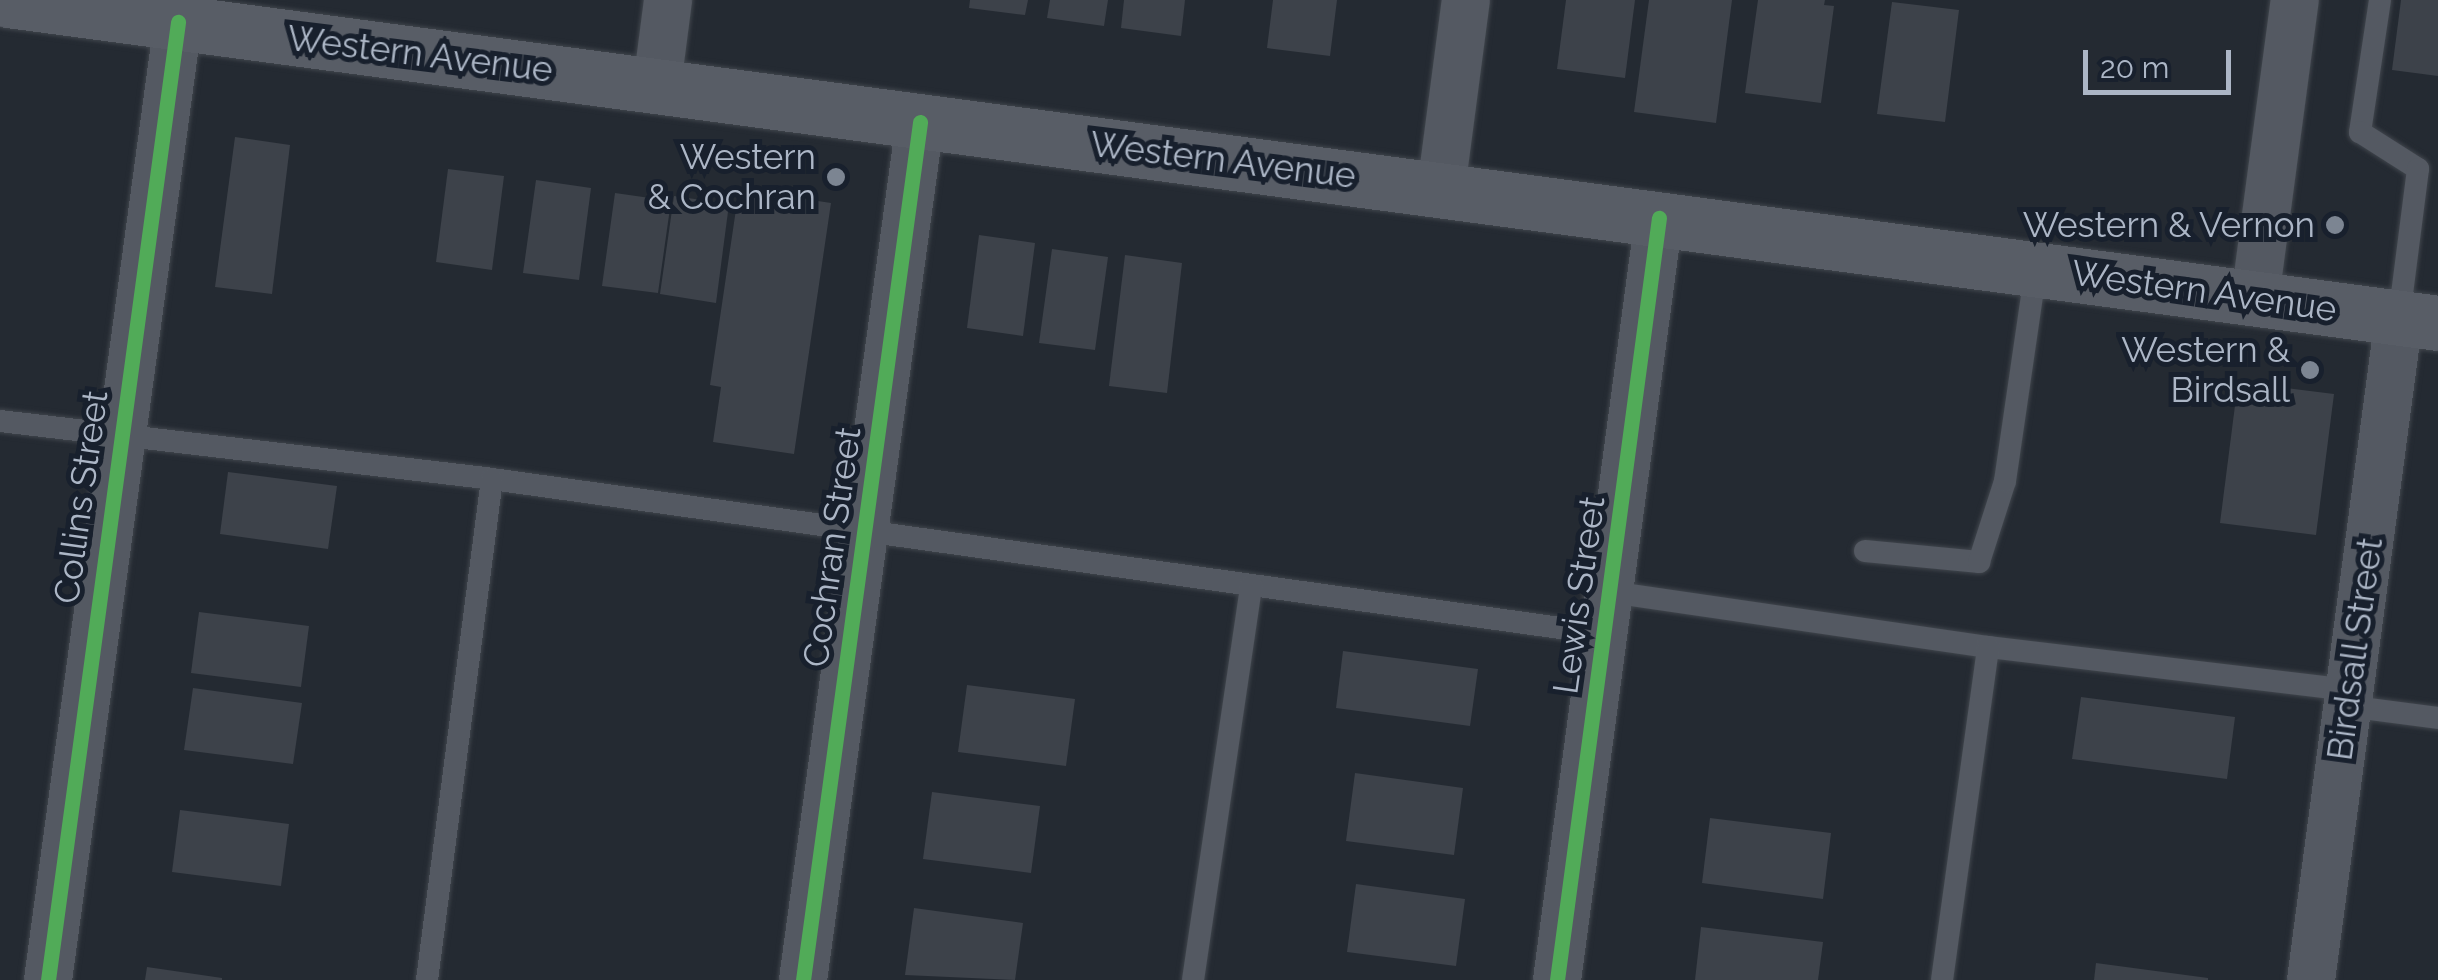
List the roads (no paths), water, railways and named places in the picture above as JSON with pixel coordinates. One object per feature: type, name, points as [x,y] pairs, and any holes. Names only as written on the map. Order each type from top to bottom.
[{"type":"main road","name":"Western Avenue","points":[[8,0],[178,22],[265,25],[920,122],[2418,320]]},
{"type":"street","points":[[657,85],[668,0]]},
{"type":"street","points":[[1441,189],[1466,0]]},
{"type":"street","points":[[2255,298],[2295,0]]},
{"type":"street","name":"Collins Street","points":[[48,980],[178,22]]},
{"type":"street","name":"Cochran Street","points":[[803,980],[920,122]]},
{"type":"street","name":"Lewis Street","points":[[1558,980],[1659,218]]},
{"type":"street","name":"Birdsall Street","points":[[2311,980],[2348,698],[2418,320]]},
{"type":"lane","points":[[2380,0],[2360,132],[2428,170],[2418,320]]},
{"type":"lane","points":[[1866,551],[1979,562],[2005,481],[2036,268]]},
{"type":"lane","points":[[0,421],[492,480],[1251,584],[1988,646],[2348,698],[2438,718]]},
{"type":"lane","points":[[427,980],[492,480]]},
{"type":"lane","points":[[1193,980],[1251,584]]},
{"type":"lane","points":[[1942,980],[1988,646]]},
{"type":"place","name":"Western & Cochran","points":[[836,177]]},
{"type":"place","name":"Western & Vernon","points":[[2335,225]]},
{"type":"place","name":"Western & Birdsall","points":[[2310,370]]}]
